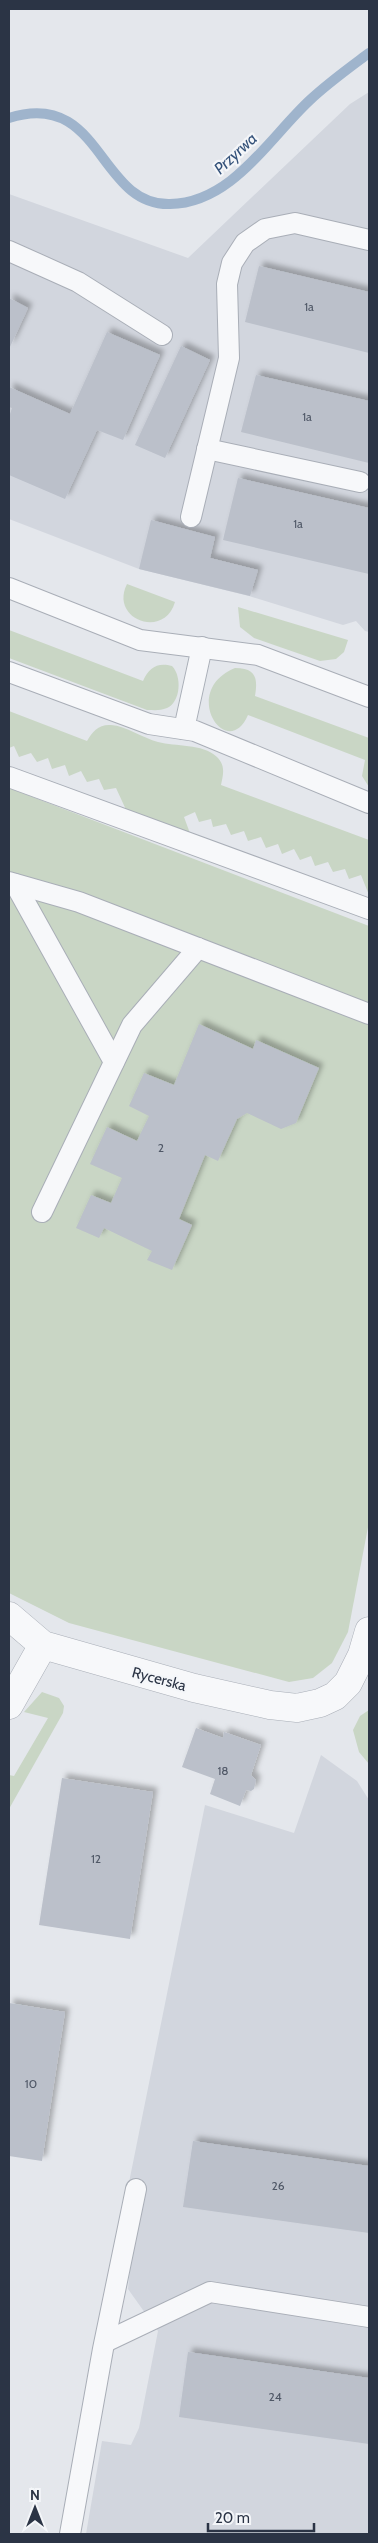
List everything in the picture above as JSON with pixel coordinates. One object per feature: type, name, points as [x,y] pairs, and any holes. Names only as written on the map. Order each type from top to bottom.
[{"type":"street","name":"Rycerska","points":[[9,1616],[43,1644],[129,1671],[270,1705],[297,1708],[320,1704],[335,1696],[348,1683],[362,1654],[369,1631]]},
{"type":"street","points":[[9,1705],[43,1644]]},
{"type":"lane","points":[[191,517],[229,358],[227,284],[232,263],[245,243],[265,229],[295,223],[369,240]]},
{"type":"lane","points":[[9,251],[78,282],[162,335]]},
{"type":"lane","points":[[207,448],[360,482]]},
{"type":"lane","points":[[9,588],[140,640],[258,655],[369,697]]},
{"type":"lane","points":[[184,729],[202,647]]},
{"type":"lane","points":[[9,672],[148,724],[184,729],[369,803]]},
{"type":"lane","points":[[9,777],[369,909]]},
{"type":"lane","points":[[12,883],[79,902],[369,1014]]},
{"type":"lane","points":[[12,883],[114,1062]]},
{"type":"lane","points":[[42,1212],[132,1025],[198,948]]},
{"type":"lane","points":[[70,2534],[104,2342],[136,2189]]},
{"type":"lane","points":[[104,2342],[210,2292],[369,2317]]},
{"type":"shaded area","points":[[369,92],[369,632],[365,631],[356,621],[343,625],[249,596],[139,569],[9,519],[9,194],[188,258],[350,104]]},
{"type":"shaded area","points":[[321,1755],[357,1781],[369,1800],[369,2534],[86,2534],[102,2441],[131,2445],[139,2428],[158,2331],[128,2289],[131,2257],[115,2252],[205,1805],[294,1833]]},
{"type":"green space","points":[[127,584],[175,602],[169,614],[160,620],[150,622],[140,620],[131,615],[125,607],[123,596]]},
{"type":"green space","points":[[238,607],[348,640],[344,652],[336,659],[320,661],[254,638],[240,627]]},
{"type":"green space","points":[[9,630],[143,681],[154,667],[162,665],[172,666],[179,682],[175,700],[167,708],[147,710],[9,658]]},
{"type":"green space","points":[[235,668],[242,668],[254,675],[256,679],[255,696],[369,738],[369,787],[362,776],[365,760],[248,715],[239,728],[229,731],[220,727],[213,718],[209,706],[210,692],[219,679]]},
{"type":"green space","points":[[9,711],[87,741],[96,729],[111,725],[165,744],[204,749],[217,757],[222,764],[221,785],[369,840],[369,895],[361,875],[349,879],[345,869],[333,872],[328,862],[315,866],[311,856],[300,860],[294,849],[282,854],[278,844],[266,848],[261,837],[248,841],[244,831],[231,835],[226,824],[213,827],[211,819],[199,822],[195,812],[184,817],[191,836],[128,814],[116,788],[104,790],[99,779],[87,782],[81,771],[69,776],[65,765],[52,769],[48,758],[37,762],[31,753],[19,757],[14,746],[9,748]]},
{"type":"green space","points":[[9,788],[369,926],[369,1522],[348,1632],[332,1663],[313,1678],[289,1682],[69,1623],[9,1593]]},
{"type":"green space","points":[[42,1692],[59,1698],[64,1706],[63,1713],[9,1809],[9,1775],[14,1776],[48,1718],[24,1712]]},
{"type":"green space","points":[[369,1710],[369,1764],[359,1752],[353,1730],[360,1716]]},
{"type":"building","points":[[259,266],[369,292],[369,353],[245,322]]},
{"type":"building","points":[[9,298],[28,308],[9,349]]},
{"type":"building","points":[[107,332],[160,355],[123,440],[97,430],[65,499],[9,475],[9,417],[12,408],[9,407],[9,387],[70,414]]},
{"type":"building","points":[[181,346],[210,360],[165,458],[135,445]]},
{"type":"building","points":[[256,375],[369,401],[369,463],[241,432]]},
{"type":"building","points":[[238,478],[369,508],[369,574],[223,540]]},
{"type":"building","points":[[151,520],[215,537],[210,558],[258,570],[250,596],[139,569]]},
{"type":"building","points":[[199,1024],[253,1049],[256,1040],[319,1068],[296,1123],[281,1129],[247,1113],[237,1119],[218,1161],[205,1155],[179,1219],[192,1225],[172,1270],[147,1260],[152,1251],[104,1228],[99,1238],[76,1228],[91,1195],[111,1203],[122,1178],[90,1164],[107,1127],[137,1141],[149,1116],[129,1106],[144,1073],[174,1085]]},
{"type":"building","points":[[196,1728],[223,1738],[224,1732],[261,1745],[251,1775],[256,1780],[254,1789],[251,1791],[246,1790],[240,1806],[210,1794],[215,1779],[182,1767]]},
{"type":"building","points":[[62,1778],[153,1792],[130,1939],[39,1925]]},
{"type":"building","points":[[9,2003],[65,2012],[42,2161],[9,2156]]},
{"type":"building","points":[[193,2141],[369,2166],[369,2233],[183,2207]]},
{"type":"building","points":[[188,2352],[369,2378],[369,2444],[179,2417]]},
{"type":"waterway","name":"Przyrwa","points":[[9,118],[40,113],[63,119],[82,133],[128,187],[146,200],[170,204],[192,201],[212,193],[231,181],[248,166],[310,100],[369,53]]}]
